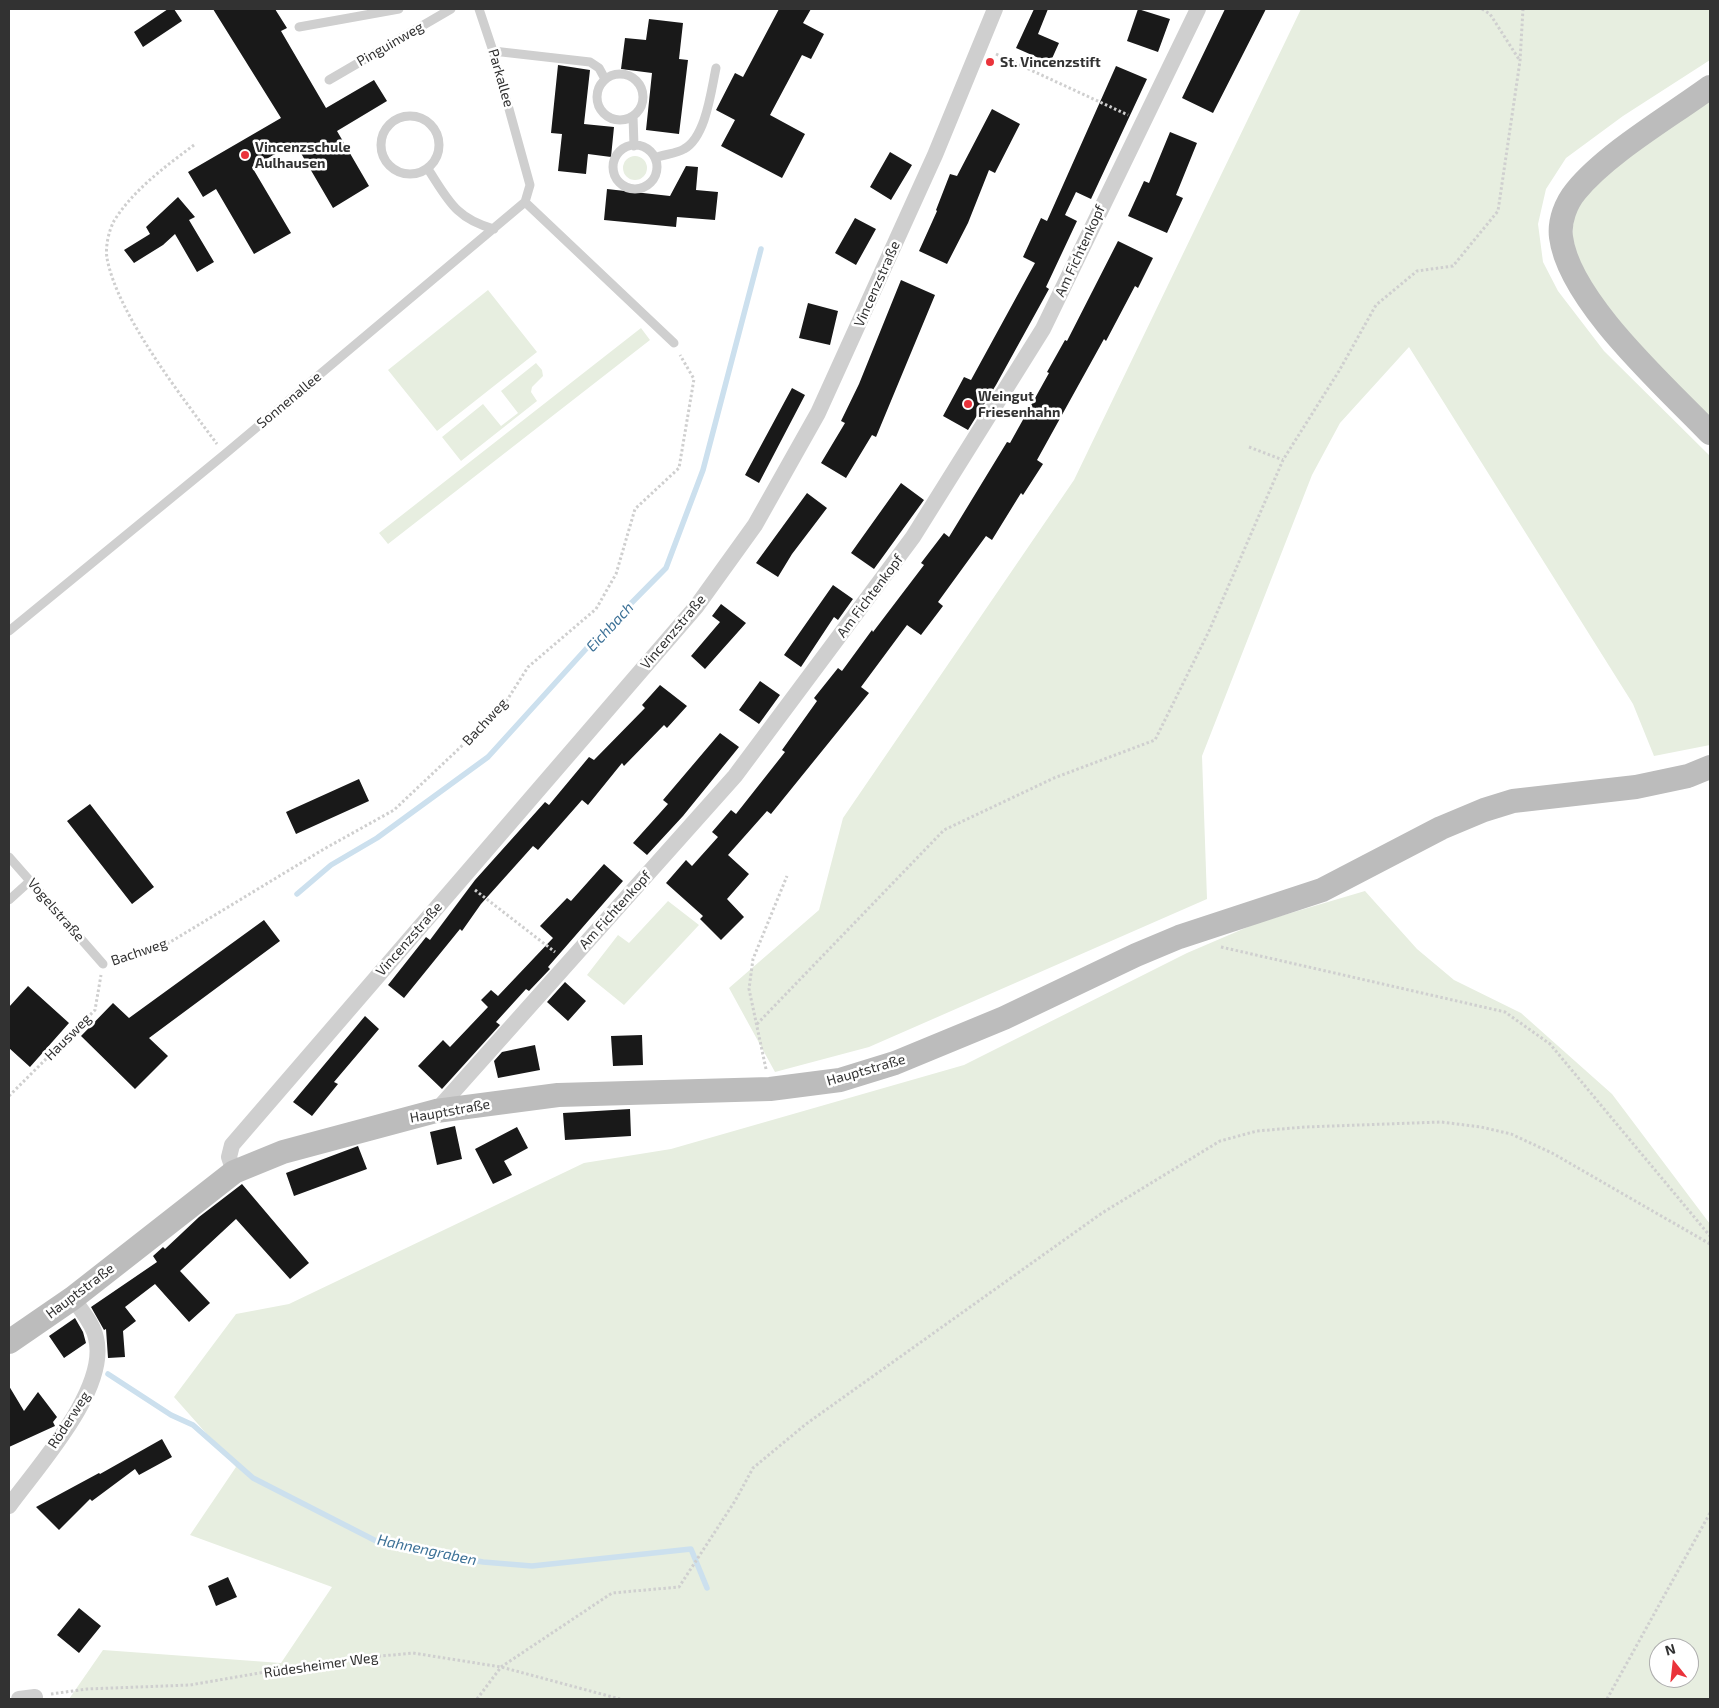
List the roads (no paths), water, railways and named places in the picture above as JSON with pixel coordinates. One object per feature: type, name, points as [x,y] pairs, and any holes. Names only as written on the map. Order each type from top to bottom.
[{"type":"street","name":"Vincenzstraße","points":[[234,1172],[229,1158],[232,1145],[696,607],[755,524],[822,404],[935,156],[995,9]]},
{"type":"street","name":"Am Fichtenkopf","points":[[436,1111],[735,776],[913,537],[1044,329],[1198,9]]},
{"type":"street","points":[[1710,87],[1598,167],[1575,193],[1562,218],[1560,235],[1564,253],[1587,298],[1616,334],[1710,433]]},
{"type":"street","name":"Hauptstraße","points":[[9,1342],[73,1298],[234,1172],[283,1152],[436,1111],[558,1095],[770,1089],[840,1080],[895,1063],[948,1042],[1170,941],[1322,890],[1441,828],[1484,810],[1513,801],[1636,787],[1688,776],[1710,767]]},
{"type":"street","name":"Röderweg","points":[[9,1506],[82,1406],[95,1378],[98,1352],[96,1338],[90,1324],[73,1298]]},
{"type":"lane","points":[[299,27],[399,9]]},
{"type":"lane","name":"Pinguinweg","points":[[329,80],[451,9]]},
{"type":"lane","name":"Parkallee","points":[[478,9],[493,51],[521,148],[530,185],[525,202]]},
{"type":"lane","points":[[493,51],[590,62],[599,68],[605,79]]},
{"type":"lane","points":[[655,158],[683,150],[693,143],[701,128],[716,68]]},
{"type":"lane","points":[[617,74],[624,74],[630,76],[640,85],[643,98],[642,104],[633,116],[618,120],[604,114],[597,100],[600,86],[605,79],[617,74]]},
{"type":"lane","points":[[633,116],[634,146]]},
{"type":"lane","points":[[406,117],[424,120],[437,134],[438,153],[428,169],[410,174],[400,173],[386,161],[381,143],[384,134],[396,120],[406,117]]},
{"type":"lane","points":[[634,146],[646,149],[655,158],[657,172],[650,184],[638,189],[624,186],[615,176],[614,162],[621,151],[634,146]]},
{"type":"lane","points":[[428,169],[456,210],[474,223],[494,229]]},
{"type":"lane","points":[[525,202],[674,343]]},
{"type":"lane","name":"Sonnenallee","points":[[9,631],[225,454],[525,202]]},
{"type":"lane","name":"Vogelstraße","points":[[9,856],[103,964]]},
{"type":"lane","points":[[9,900],[30,881]]},
{"type":"waterway","name":"Eichbach","points":[[297,894],[331,865],[377,838],[488,757],[586,649],[666,568],[703,470],[761,249]]},
{"type":"waterway","name":"Hahnengraben","points":[[108,1374],[171,1415],[193,1425],[253,1478],[382,1544],[483,1562],[532,1566],[691,1549],[707,1588]]},
{"type":"place","name":"St. Vincenzstift","points":[[990,62]]},
{"type":"place","name":"Vincenzschule Aulhausen","points":[[245,155]]},
{"type":"place","name":"Weingut Friesenhahn","points":[[968,404]]}]
